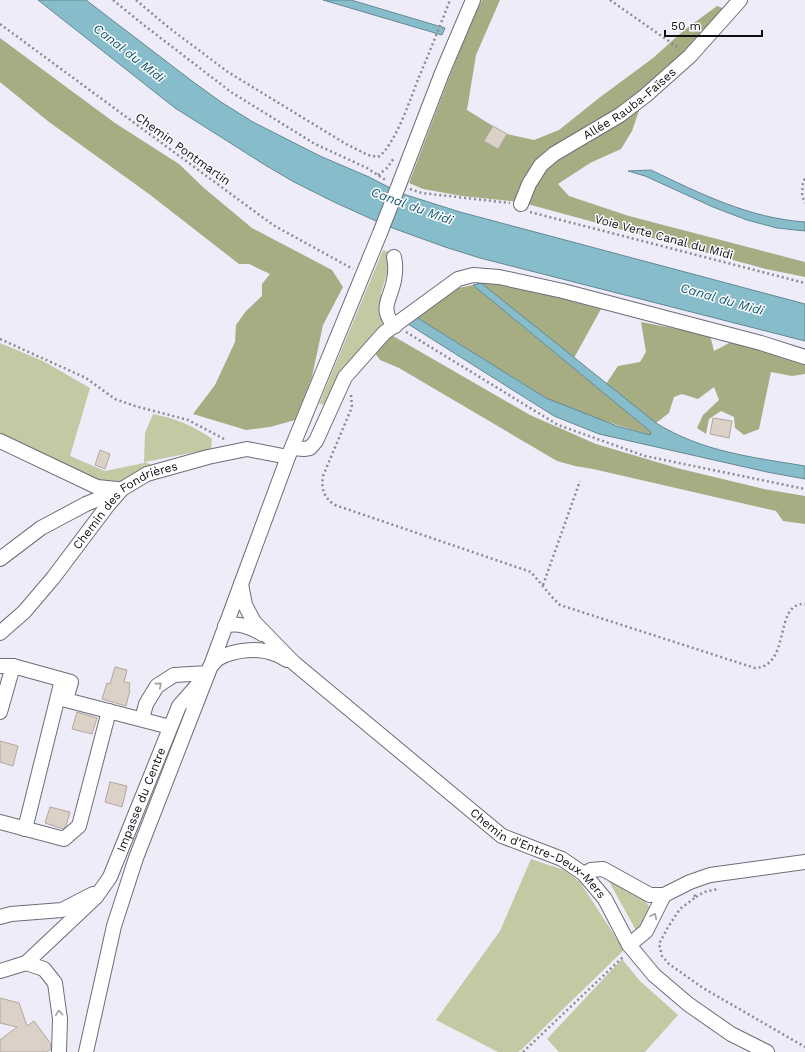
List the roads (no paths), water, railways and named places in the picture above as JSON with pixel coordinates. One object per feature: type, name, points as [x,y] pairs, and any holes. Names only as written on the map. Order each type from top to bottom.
[{"type":"street","points":[[86,1052],[114,926],[136,858],[209,670],[290,452],[364,275],[442,72],[473,0]]},
{"type":"street","name":"Allée Rauba-Faïses","points":[[521,204],[529,184],[541,165],[554,154],[620,115],[645,96],[690,56],[740,0]]},
{"type":"street","points":[[394,257],[397,267],[395,280],[387,303],[386,311],[388,318],[395,326]]},
{"type":"street","name":"Chemin des Fondrières","points":[[0,632],[24,612],[54,578],[108,504],[122,489],[147,474],[247,448],[290,452],[310,448],[316,441],[345,377],[384,333],[442,289],[458,279],[473,275],[499,277],[563,291],[805,356]]},
{"type":"street","points":[[0,441],[97,488],[122,489]]},
{"type":"street","points":[[0,559],[41,528],[86,504],[122,489]]},
{"type":"street","name":"Chemin d'Entre-Deux-Mers","points":[[241,584],[245,605],[254,622],[294,663],[502,836],[562,859],[584,874],[605,900],[631,947],[654,975],[688,1004],[731,1034],[767,1052]]},
{"type":"street","name":"Chemin d'Entre-Deux-Mers","points":[[252,650],[236,646],[226,636],[224,628],[230,624],[237,624],[254,629],[271,640]]},
{"type":"street","name":"Chemin d'Entre-Deux-Mers","points":[[209,670],[218,659],[232,653],[252,650],[275,653],[294,663]]},
{"type":"street","points":[[0,712],[6,666],[71,682],[66,700],[170,727]]},
{"type":"street","points":[[142,719],[146,704],[157,686],[174,675],[209,670]]},
{"type":"street","name":"Impasse du Centre","points":[[26,963],[96,897],[110,877],[179,706],[209,670]]},
{"type":"street","points":[[25,829],[62,680]]},
{"type":"street","points":[[0,822],[64,839],[79,826],[109,711]]},
{"type":"street","points":[[631,947],[646,931],[664,896],[683,885],[710,875],[805,862]]},
{"type":"street","points":[[584,874],[591,870],[603,869],[650,895],[664,896]]},
{"type":"street","points":[[4,914],[62,910],[100,891]]},
{"type":"street","points":[[0,971],[26,963],[44,969],[55,983],[60,1019],[59,1052]]},
{"type":"water","name":"Canal du Midi","points":[[38,0],[86,0],[192,81],[221,102],[253,122],[320,156],[369,177],[400,193],[460,212],[805,304],[805,341],[480,258],[387,226],[294,182],[175,108]]},
{"type":"water","points":[[323,0],[351,0],[445,28],[442,35]]},
{"type":"water","points":[[651,170],[726,204],[764,216],[805,222],[805,231],[777,228],[747,220],[713,207],[645,176],[628,171]]},
{"type":"water","points":[[481,283],[656,423],[692,441],[710,447],[747,456],[805,466],[805,479],[767,472],[599,434],[554,416],[408,324],[416,317],[546,398],[617,426],[650,435],[651,432],[473,285]]}]
